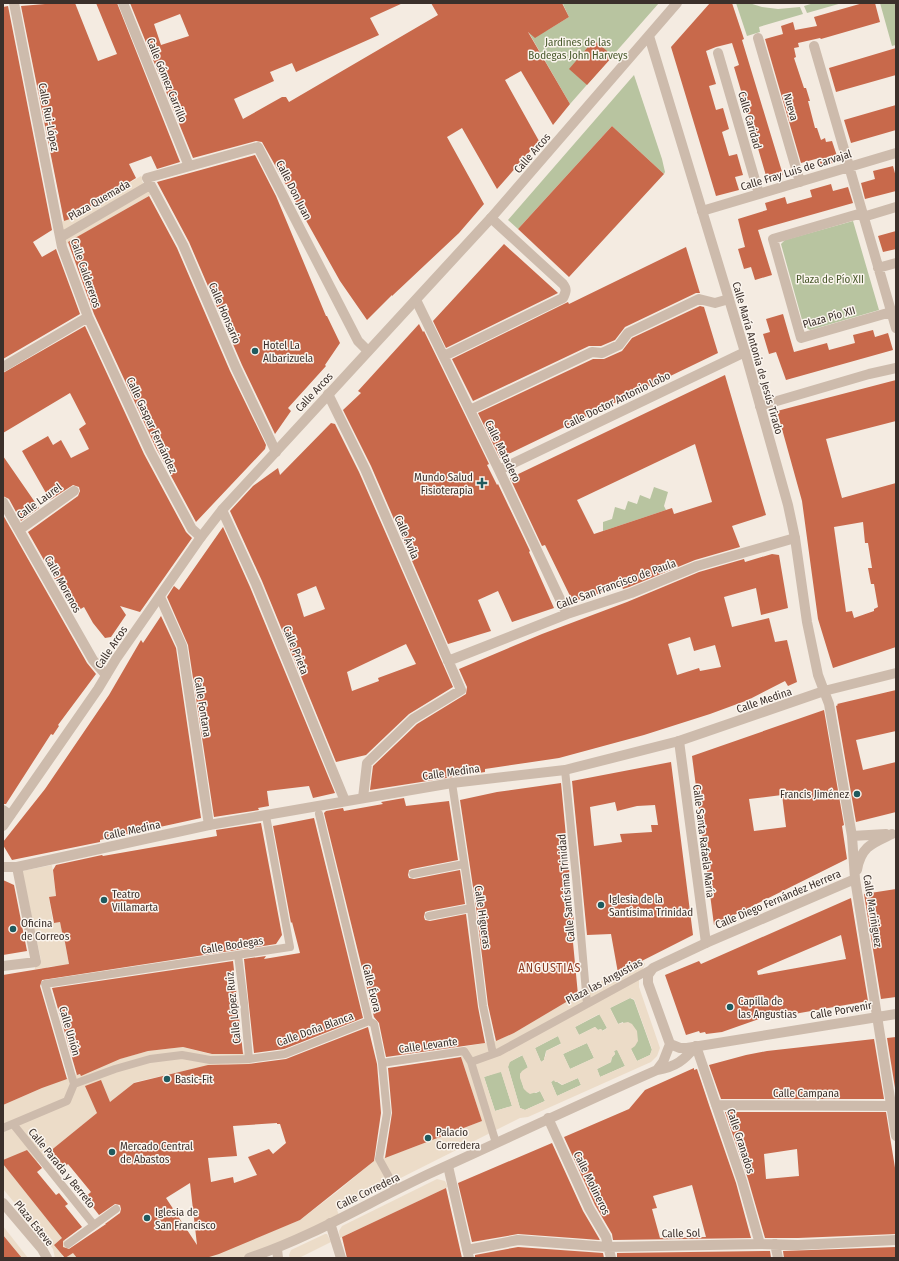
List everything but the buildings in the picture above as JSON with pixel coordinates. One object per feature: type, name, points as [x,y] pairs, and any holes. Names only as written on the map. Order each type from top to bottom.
[{"type":"street","name":"Calle Rui-López","points":[[14,3],[61,237]]},
{"type":"street","name":"Calle Gómez Carrillo","points":[[123,3],[189,166]]},
{"type":"street","name":"Calle Arcos","points":[[3,826],[6,813],[47,764],[116,659],[201,537],[222,510],[491,218],[677,3]]},
{"type":"street","name":"Calle María Antonia de Jesús Tirado","points":[[649,36],[745,352],[788,505],[795,538],[807,622],[818,675],[824,691]]},
{"type":"street","name":"Nueva","points":[[758,38],[800,182]]},
{"type":"street","points":[[814,46],[862,215],[893,313],[896,328]]},
{"type":"street","name":"Calle Caridad","points":[[718,53],[759,194]]},
{"type":"street","name":"Calle Don Juan","points":[[150,185],[147,178],[258,147],[358,341],[368,351]]},
{"type":"street","name":"Calle Fray Luis de Carvajal","points":[[702,211],[896,153]]},
{"type":"street","name":"Plaza Quemada","points":[[61,237],[150,185]]},
{"type":"street","name":"Calle Honsario","points":[[150,185],[183,245],[236,368],[276,452]]},
{"type":"street","points":[[862,215],[896,207]]},
{"type":"street","name":"Plaza Pío XII","points":[[862,215],[773,239],[801,338],[893,313]]},
{"type":"street","points":[[444,356],[563,298],[566,293],[566,288],[563,284],[491,218]]},
{"type":"street","name":"Calle Caldereros","points":[[61,237],[62,246],[88,317]]},
{"type":"street","points":[[878,268],[896,263]]},
{"type":"street","points":[[470,410],[592,352],[602,352],[618,345],[628,334],[699,300],[715,303],[729,299]]},
{"type":"street","name":"Calle Matadero","points":[[416,300],[567,614]]},
{"type":"street","points":[[3,367],[88,317]]},
{"type":"street","name":"Calle Gaspar Fernández","points":[[88,317],[150,451],[192,529],[201,537]]},
{"type":"street","name":"Calle Doctor Antonio Lobo","points":[[499,470],[745,352]]},
{"type":"street","points":[[760,406],[869,374],[896,368]]},
{"type":"street","name":"Calle Ávila","points":[[328,394],[364,469],[461,690],[412,719],[367,763],[363,798]]},
{"type":"street","name":"Calle Laurel","points":[[19,530],[74,491]]},
{"type":"street","name":"Calle Morenos","points":[[3,502],[93,660],[106,675]]},
{"type":"street","name":"Calle Prieta","points":[[222,510],[256,584],[345,801]]},
{"type":"street","name":"Calle San Francisco de Paula","points":[[448,661],[567,614],[631,593],[697,566],[795,538]]},
{"type":"street","name":"Calle Fontana","points":[[160,597],[182,646],[209,825]]},
{"type":"street","name":"Calle Medina","points":[[3,867],[17,867],[209,825],[345,801],[452,784],[565,770],[680,742],[824,691],[896,673]]},
{"type":"street","name":"Calle Mariñiguez","points":[[824,691],[829,704],[852,836],[855,879],[877,1016],[894,1106],[896,1136]]},
{"type":"street","name":"Calle Santa Rafaela María","points":[[680,742],[706,943]]},
{"type":"street","name":"Calle Santísima Trinidad","points":[[565,770],[576,869],[587,1004]]},
{"type":"street","name":"Calle Higueras","points":[[452,784],[471,908],[483,1006],[493,1054]]},
{"type":"street","name":"Calle Évora","points":[[319,814],[369,1021],[374,1024],[382,1063],[387,1113],[380,1159],[395,1188]]},
{"type":"street","name":"Calle Bodegas","points":[[45,984],[290,947],[266,816]]},
{"type":"street","name":"Calle Diego Fernández Herrera","points":[[852,836],[894,833]]},
{"type":"street","name":"Calle Diego Fernández Herrera","points":[[653,968],[706,943],[855,879],[859,859],[864,851],[871,844],[894,833]]},
{"type":"street","points":[[413,874],[464,864]]},
{"type":"street","points":[[3,966],[36,962],[17,867]]},
{"type":"street","points":[[428,916],[471,908]]},
{"type":"street","name":"Calle López Ruiz","points":[[238,955],[249,1059]]},
{"type":"street","name":"Plaza las Angustias","points":[[471,1062],[493,1054],[653,968]]},
{"type":"street","name":"Plaza las Angustias","points":[[653,968],[648,975],[648,983],[670,1044]]},
{"type":"street","name":"Calle Unión","points":[[45,984],[74,1084]]},
{"type":"street","name":"Calle Porvenir","points":[[670,1044],[680,1048],[696,1046],[896,1014]]},
{"type":"street","name":"Calle Doña Blanca","points":[[74,1084],[115,1069],[150,1059],[182,1055],[210,1060],[249,1059],[285,1054],[369,1021]]},
{"type":"street","points":[[657,1070],[664,1062],[670,1044]]},
{"type":"street","points":[[471,1062],[496,1143],[548,1118],[657,1070],[667,1068],[683,1061],[696,1046]]},
{"type":"street","name":"Calle Granados","points":[[696,1046],[760,1244]]},
{"type":"street","name":"Calle Levante","points":[[382,1063],[464,1051],[471,1062]]},
{"type":"street","points":[[3,1128],[67,1101],[74,1084]]},
{"type":"street","name":"Calle Campana","points":[[716,1105],[894,1106]]},
{"type":"street","name":"Calle Molineros","points":[[548,1118],[590,1208],[606,1237],[611,1258]]},
{"type":"street","name":"Calle Parada y Berreto","points":[[13,1124],[94,1225]]},
{"type":"street","name":"Calle Corredera","points":[[249,1258],[278,1253],[330,1223],[496,1143]]},
{"type":"street","points":[[448,1166],[468,1254]]},
{"type":"street","name":"Plaza Esteve","points":[[3,1203],[42,1249],[47,1258]]},
{"type":"street","name":"Calle Parada y Berreto","points":[[68,1244],[116,1209]]},
{"type":"street","points":[[330,1223],[338,1258]]},
{"type":"street","name":"Calle Sol","points":[[468,1254],[518,1240],[608,1247],[760,1244],[798,1245],[896,1240]]},
{"type":"street","points":[[775,1244],[778,1258]]},
{"type":"green space","name":"Jardines de las Bodegas John Harveys","points":[[659,3],[570,104],[529,33],[540,22],[546,31],[569,17],[563,4]]},
{"type":"green space","points":[[736,3],[749,3],[762,7],[778,9],[800,7],[803,14],[759,27],[760,32],[747,36]]},
{"type":"green space","points":[[814,3],[842,3],[807,13],[804,6]]},
{"type":"green space","points":[[880,3],[896,3],[896,45],[892,46]]},
{"type":"green space","points":[[634,75],[662,159],[665,172],[664,174],[612,126],[518,229],[508,220]]},
{"type":"green space","name":"Plaza de Pío XII","points":[[853,221],[879,310],[810,330],[804,327],[781,244],[785,240]]},
{"type":"green space","points":[[654,487],[668,492],[664,506],[666,510],[603,531],[603,522],[612,519],[615,507],[625,510],[628,501],[637,504],[640,495],[650,499]]},
{"type":"green space","points":[[630,998],[634,1000],[652,1050],[650,1055],[637,1061],[631,1049],[623,1022],[618,1024],[610,1008]]},
{"type":"green space","points":[[600,1014],[607,1028],[602,1031],[601,1029],[598,1030],[595,1027],[579,1035],[575,1027]]},
{"type":"green space","points":[[558,1036],[562,1043],[546,1051],[544,1060],[541,1062],[535,1048]]},
{"type":"green space","points":[[587,1043],[594,1058],[570,1069],[563,1054]]},
{"type":"green space","points":[[617,1049],[625,1066],[600,1077],[597,1069],[611,1062],[612,1057],[615,1054],[614,1051]]},
{"type":"green space","points":[[523,1055],[528,1068],[520,1074],[524,1089],[536,1093],[540,1091],[545,1101],[525,1110],[520,1108],[508,1067],[509,1062]]},
{"type":"green space","points":[[501,1071],[512,1106],[495,1111],[484,1077]]},
{"type":"green space","points":[[578,1078],[581,1085],[557,1096],[551,1082],[554,1080],[562,1085]]},
{"type":"shaded area","points":[[141,176],[143,179],[142,181],[152,194],[64,245],[60,222],[70,219]]},
{"type":"shaded area","points":[[52,865],[56,896],[49,898],[53,923],[60,922],[69,964],[56,969],[55,966],[47,967],[48,971],[43,971],[42,968],[35,969],[41,960],[22,871]]},
{"type":"shaded area","points":[[643,961],[645,964],[639,977],[639,987],[660,1048],[657,1056],[651,1062],[528,1117],[520,1118],[337,1210],[339,1215],[276,1246],[240,1258],[205,1258],[300,1220],[376,1159],[406,1150],[482,1121],[458,1048],[495,1041],[514,1033],[595,984]],"holes":[[[630,998],[634,999],[652,1049],[650,1055],[637,1061],[631,1049],[638,1041],[637,1031],[632,1024],[628,1022],[618,1024],[610,1008]],[[599,1014],[607,1028],[603,1031],[601,1029],[598,1030],[595,1027],[579,1035],[575,1027]],[[558,1036],[561,1044],[546,1051],[544,1060],[541,1062],[535,1048]],[[587,1043],[594,1058],[570,1069],[563,1054]],[[617,1050],[625,1066],[600,1077],[597,1069],[611,1062],[611,1059],[615,1054],[614,1051]],[[522,1055],[528,1067],[520,1074],[524,1089],[530,1094],[540,1091],[545,1101],[525,1110],[520,1108],[508,1067],[510,1062]],[[501,1072],[512,1106],[495,1111],[484,1077]],[[578,1078],[581,1085],[557,1096],[551,1082],[554,1080],[555,1082],[559,1082],[562,1085]]]},
{"type":"shaded area","points":[[183,1047],[210,1054],[243,1052],[249,1059],[251,1065],[228,1064],[197,1068],[135,1082],[37,1162],[27,1150],[3,1161],[3,1105],[112,1061],[148,1051]]},
{"type":"shaded area","points":[[3,1164],[68,1244],[71,1250],[80,1258],[66,1258],[67,1257],[65,1254],[62,1256],[63,1258],[55,1258],[53,1249],[3,1189]]},
{"type":"shaded area","points":[[437,1179],[445,1181],[448,1187],[340,1238],[339,1231],[342,1226]]},
{"type":"shaded area","points":[[3,1226],[28,1258],[22,1258],[3,1235]]},
{"type":"shaded area","points":[[327,1234],[331,1242],[299,1258],[290,1258],[289,1255],[291,1250]]},
{"type":"place","name":"Hotel La Albarizuela","points":[[255,351]]},
{"type":"place","name":"Mundo Salud Fisioterapia","points":[[482,483]]},
{"type":"place","name":"Francis Jiménez","points":[[857,794]]},
{"type":"place","name":"Teatro Villamarta","points":[[104,900]]},
{"type":"place","name":"Iglesia de la Santísima Trinidad","points":[[601,905]]},
{"type":"place","name":"Oficina de Correos","points":[[13,929]]},
{"type":"place","name":"Capilla de las Angustias","points":[[730,1007]]},
{"type":"place","name":"Basic-Fit","points":[[167,1079]]},
{"type":"place","name":"Palacio Corredera","points":[[428,1138]]},
{"type":"place","name":"Mercado Central de Abastos","points":[[112,1152]]},
{"type":"place","name":"Iglesia de San Francisco","points":[[147,1218]]},
{"type":"district","name":"ANGUSTIAS","points":[[550,968]]}]
